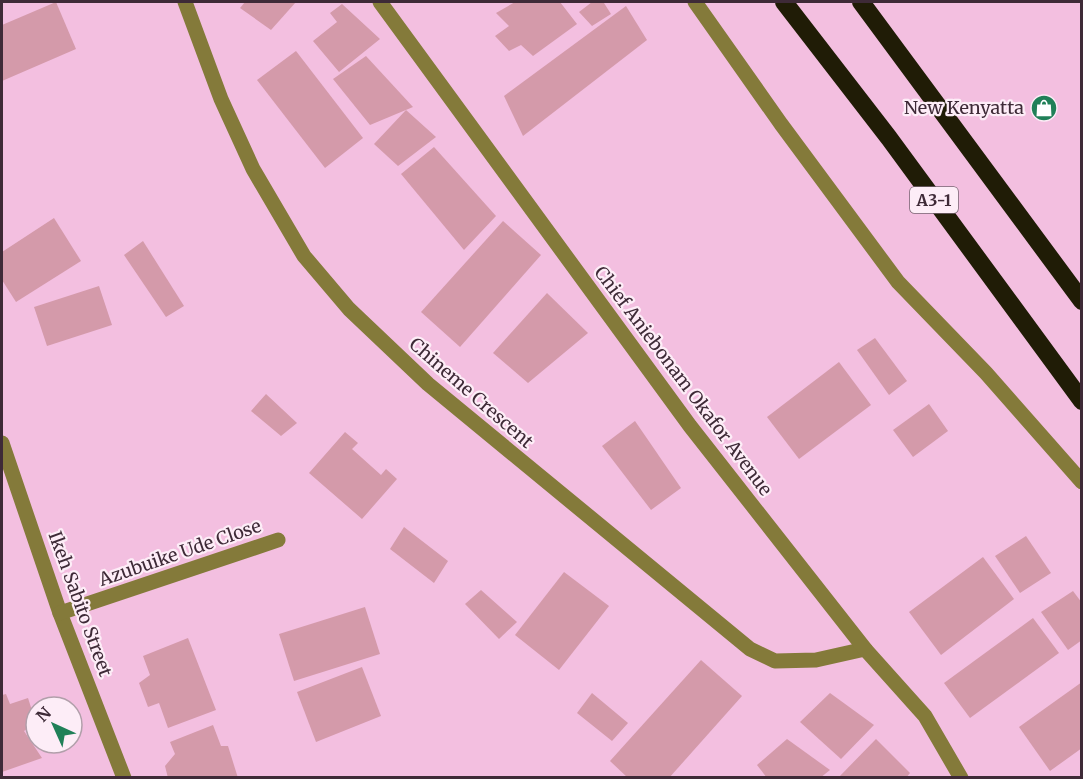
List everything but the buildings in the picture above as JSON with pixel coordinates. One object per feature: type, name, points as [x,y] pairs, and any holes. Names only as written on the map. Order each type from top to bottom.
[{"type":"highway","name":"A3-1","points":[[784,2],[889,138],[1082,401]]},
{"type":"highway","points":[[861,2],[1082,301]]},
{"type":"street","name":"Chineme Crescent","points":[[185,2],[221,99],[253,169],[304,256],[349,309],[428,384],[750,649],[775,661],[816,660],[865,649]]},
{"type":"street","name":"Chief Aniebonam Okafor Avenue","points":[[380,2],[690,426],[865,649],[926,716],[960,777]]},
{"type":"street","points":[[695,2],[781,124],[898,282],[986,373],[1082,482]]},
{"type":"street","name":"Ikeh Sabito Street","points":[[2,443],[60,613],[124,777]]},
{"type":"street","name":"Azubuike Ude Close","points":[[60,613],[278,540]]},
{"type":"place","name":"New Kenyatta","points":[[1044,108]]}]
